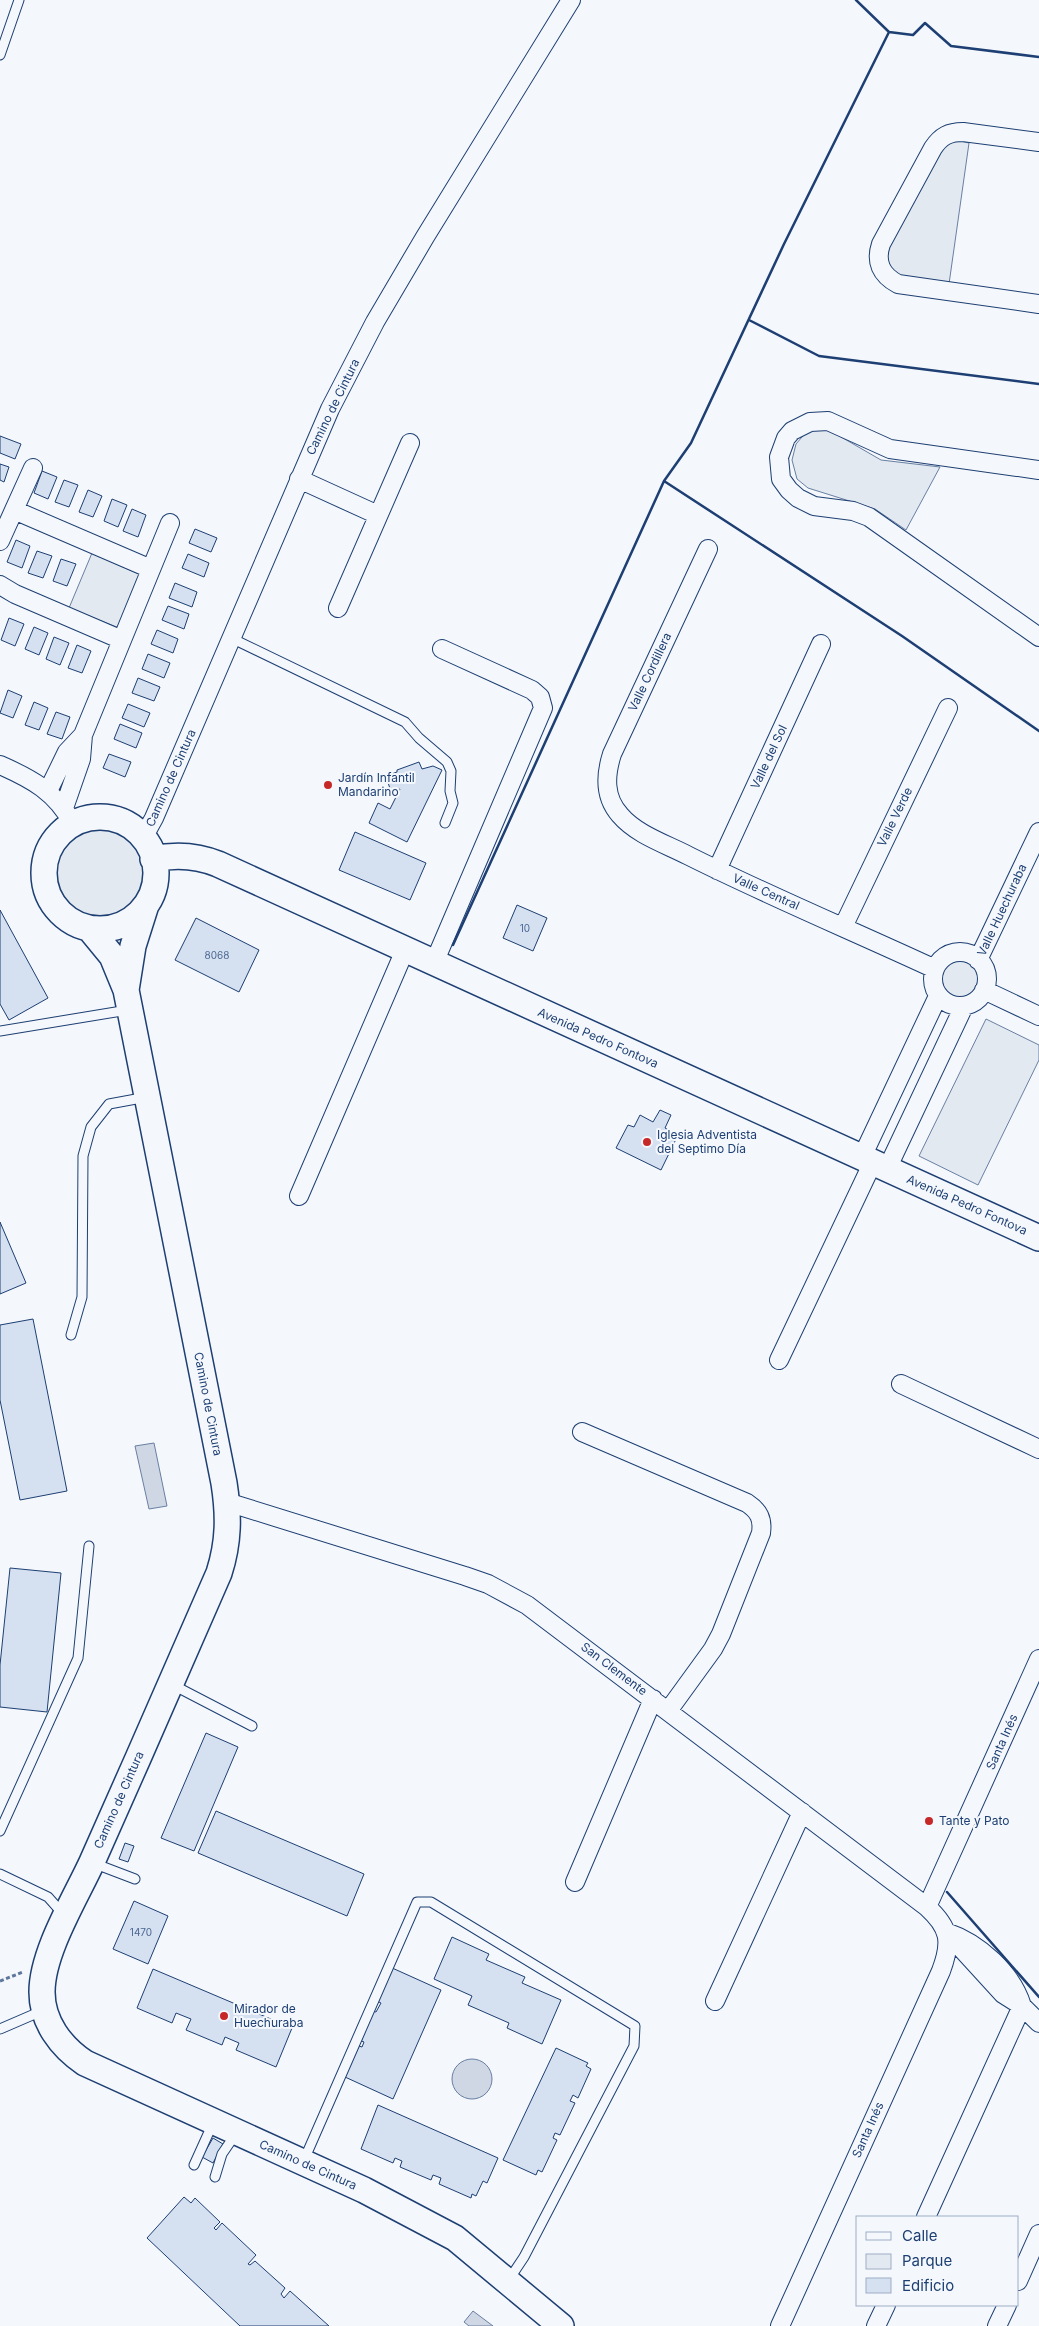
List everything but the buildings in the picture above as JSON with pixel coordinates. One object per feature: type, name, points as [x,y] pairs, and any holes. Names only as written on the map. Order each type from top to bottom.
[{"type":"street","name":"Camino de Cintura","points":[[148,849],[154,818],[330,409],[375,322],[476,153],[571,0]]},
{"type":"street","points":[[1039,142],[963,132],[954,132],[941,138],[933,148],[881,244],[878,260],[885,275],[898,284],[1039,304]]},
{"type":"street","points":[[1039,470],[890,449],[828,421],[810,422],[792,431],[782,447],[779,457],[781,479],[798,498],[814,506],[853,511],[869,517],[1039,637]]},
{"type":"street","points":[[338,608],[410,443]]},
{"type":"street","points":[[0,542],[33,468]]},
{"type":"street","points":[[299,479],[378,515]]},
{"type":"street","points":[[14,510],[151,569]]},
{"type":"street","points":[[0,765],[28,778],[48,791],[68,816],[105,817],[120,821],[133,828],[148,849],[154,882],[146,904],[138,914],[115,927],[89,928],[70,920],[59,910],[50,898],[44,878],[46,858],[50,848],[63,830],[68,816],[81,759],[83,735],[170,523]]},
{"type":"street","name":"Valle Cordillera","points":[[610,798],[606,779],[612,754],[708,548]]},
{"type":"street","points":[[0,585],[15,594],[122,640]]},
{"type":"street","name":"Valle del Sol","points":[[717,870],[821,644]]},
{"type":"street","points":[[434,963],[542,708],[540,697],[532,690],[442,649]]},
{"type":"street","name":"Valle Verde","points":[[843,926],[948,708]]},
{"type":"street","points":[[48,791],[67,752],[83,735]]},
{"type":"street","name":"Valle Central","points":[[610,798],[619,814],[633,827],[717,870],[935,969]]},
{"type":"street","name":"Valle Huechuraba","points":[[978,960],[1039,832]]},
{"type":"street","name":"Avenida Pedro Fontova","points":[[148,849],[205,859],[1039,1238]]},
{"type":"street","name":"Camino de Cintura","points":[[128,1000],[133,946],[146,904]]},
{"type":"street","name":"Camino de Cintura","points":[[89,928],[112,956],[128,1000],[227,1502],[228,1535],[219,1573],[46,1964],[42,1990],[44,2010],[60,2042],[85,2063],[364,2190],[455,2238],[561,2326]]},
{"type":"street","points":[[299,1196],[405,950]]},
{"type":"street","points":[[779,1360],[874,1163],[964,1006],[978,999],[984,990],[986,974],[978,960],[965,953],[951,954],[938,963],[933,983],[938,996],[950,1004],[964,1006]]},
{"type":"street","points":[[984,990],[1039,1016]]},
{"type":"street","points":[[874,1163],[938,996]]},
{"type":"street","points":[[901,1384],[1039,1449]]},
{"type":"street","points":[[582,1432],[747,1503],[753,1507],[761,1519],[761,1533],[721,1634],[713,1649],[668,1711]]},
{"type":"street","name":"San Clemente","points":[[227,1502],[488,1584],[542,1615],[927,1907],[939,1917],[946,1932]]},
{"type":"street","name":"Santa Inés","points":[[927,1907],[1039,1659]]},
{"type":"street","points":[[575,1882],[653,1699]]},
{"type":"street","points":[[714,2001],[802,1812]]},
{"type":"street","points":[[946,1932],[970,1942],[986,1956],[1015,1987],[1022,2006],[1039,2023]]},
{"type":"street","name":"Santa Inés","points":[[780,2326],[941,1971],[947,1948],[946,1932]]},
{"type":"street","points":[[926,2216],[1022,2006]]},
{"type":"street","points":[[1019,2278],[1039,2234]]},
{"type":"street","points":[[876,2326],[886,2306]]},
{"type":"street","points":[[997,2326],[1007,2306]]},
{"type":"lane","points":[[0,55],[19,0]]},
{"type":"lane","points":[[231,638],[405,722],[419,738],[447,762],[451,770],[450,792],[453,803],[445,823]]},
{"type":"lane","points":[[0,1031],[128,1000]]},
{"type":"lane","points":[[70,1335],[82,1297],[83,1156],[91,1127],[109,1104],[147,1097]]},
{"type":"lane","points":[[0,1831],[78,1658],[89,1546]]},
{"type":"lane","points":[[171,1684],[252,1726]]},
{"type":"lane","points":[[92,1862],[135,1879]]},
{"type":"lane","points":[[0,1874],[48,1897],[66,1918]]},
{"type":"lane","points":[[303,2162],[417,1902],[431,1902],[636,2026],[634,2046],[524,2257],[507,2283]]},
{"type":"lane","points":[[0,2029],[44,2010]]},
{"type":"lane","points":[[194,2165],[214,2121]]},
{"type":"lane","points":[[215,2177],[222,2154],[238,2131]]},
{"type":"green space","points":[[956,140],[969,143],[949,284],[896,276],[885,257],[886,252],[942,147]]},
{"type":"green space","points":[[808,430],[829,430],[881,460],[940,467],[906,530],[875,509],[808,488],[797,479],[792,460],[796,444]]},
{"type":"green space","points":[[92,553],[141,575],[119,628],[69,608]]},
{"type":"green space","points":[[99,826],[117,830],[132,840],[142,855],[146,873],[142,891],[132,906],[117,916],[99,920],[81,916],[66,906],[56,891],[52,873],[56,855],[66,840],[81,830]]},
{"type":"green space","points":[[961,960],[974,966],[980,979],[974,992],[961,998],[948,992],[942,979],[948,966]]},
{"type":"green space","points":[[986,1019],[1039,1045],[1039,1060],[978,1185],[919,1156]]},
{"type":"shaded area","points":[[154,1443],[167,1506],[149,1509],[135,1446]]},
{"type":"shaded area","points":[[472,2059],[486,2065],[492,2079],[486,2093],[472,2099],[458,2093],[452,2079],[458,2065]]},
{"type":"shaded area","points":[[473,2311],[493,2326],[469,2326],[464,2322]]},
{"type":"wall","points":[[856,0],[889,32],[913,35],[925,23],[951,46],[1039,57]]},
{"type":"wall","points":[[453,945],[664,481],[691,443],[784,244],[889,32]]},
{"type":"wall","points":[[749,320],[819,356],[1039,384]]},
{"type":"wall","points":[[664,481],[902,636],[1039,731]]},
{"type":"wall","points":[[947,1892],[1039,1997]]},
{"type":"place","name":"Jardín Infantil Mandarino","points":[[328,785]]},
{"type":"place","name":"Iglesia Adventista del Septimo Día","points":[[647,1142]]},
{"type":"place","name":"Tante y Pato","points":[[929,1821]]},
{"type":"place","name":"Mirador de Huechuraba","points":[[224,2016]]}]
